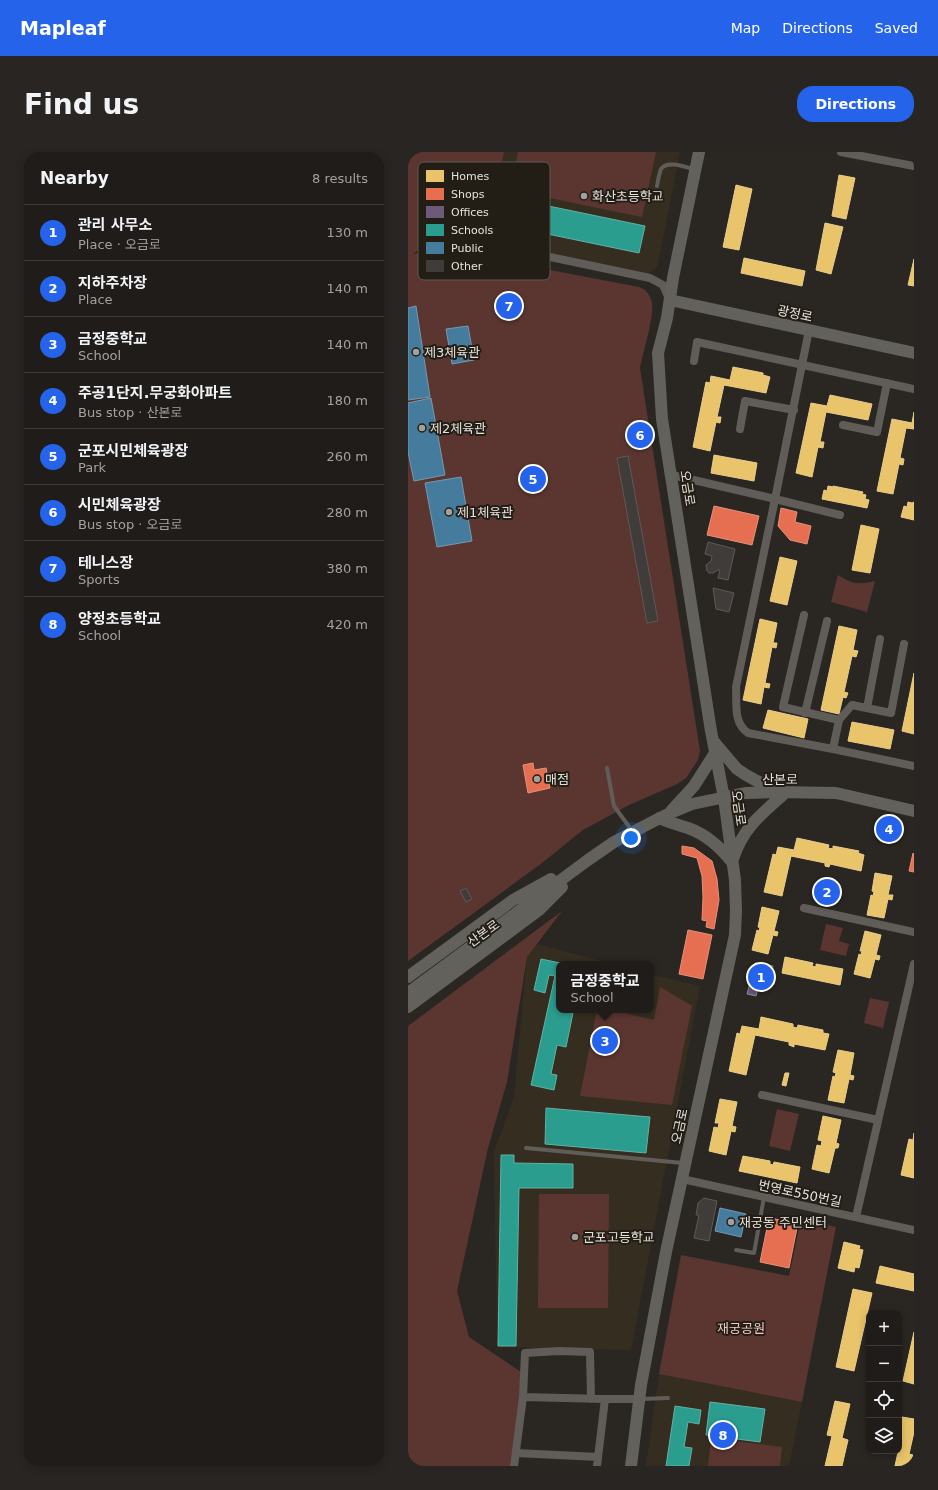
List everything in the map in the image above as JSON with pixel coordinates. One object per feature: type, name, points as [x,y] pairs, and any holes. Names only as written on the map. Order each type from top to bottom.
[{"type":"street","name":"오금로","points":[[631,1466],[639,1399],[666,1252],[735,934],[736,910],[724,798],[713,741],[662,419],[658,353],[667,318],[699,152]]},
{"type":"street","points":[[841,152],[914,166]]},
{"type":"street","points":[[550,257],[650,278],[663,285],[670,300]]},
{"type":"street","name":"광정로","points":[[670,300],[914,353]]},
{"type":"street","points":[[809,330],[794,410],[736,687],[737,718],[741,728],[748,733],[914,766]]},
{"type":"street","points":[[694,361],[697,342],[914,388]]},
{"type":"street","points":[[843,425],[877,432],[887,383]]},
{"type":"street","points":[[740,429],[745,401],[794,410]]},
{"type":"street","points":[[672,475],[840,515]]},
{"type":"street","points":[[804,614],[784,707],[839,720]]},
{"type":"street","points":[[805,713],[827,621]]},
{"type":"street","points":[[866,708],[880,639]]},
{"type":"street","points":[[833,749],[839,720],[852,705],[891,713],[904,644]]},
{"type":"street","points":[[713,741],[738,769],[746,775],[781,792],[743,835],[738,844],[732,862],[717,846],[702,835],[663,816],[694,786],[715,753]]},
{"type":"street","name":"산본로","points":[[408,993],[614,842],[663,816],[692,804],[745,793],[836,793],[914,811]]},
{"type":"street","name":"산본로","points":[[408,977],[513,900],[588,860]]},
{"type":"street","name":"산본로","points":[[408,1007],[539,910],[588,860]]},
{"type":"street","points":[[804,908],[914,932]]},
{"type":"street","points":[[856,1217],[914,964]]},
{"type":"street","points":[[762,1095],[878,1120]]},
{"type":"street","name":"번영로550번길","points":[[682,1179],[914,1230]]},
{"type":"street","points":[[514,1466],[523,1397],[525,1353],[560,1351],[590,1352],[591,1399]]},
{"type":"street","points":[[523,1397],[639,1399]]},
{"type":"street","points":[[597,1466],[605,1399]]},
{"type":"street","points":[[516,1453],[598,1457]]},
{"type":"lane","points":[[657,186],[662,169],[666,166],[670,165],[696,169]]},
{"type":"lane","points":[[607,768],[614,806],[633,832]]},
{"type":"lane","points":[[526,1148],[685,1163]]},
{"type":"lane","points":[[736,1250],[754,1253],[764,1197]]},
{"type":"lane","points":[[639,1399],[668,1398]]},
{"type":"shaded area","name":"화산초등학교","points":[[504,152],[680,152],[658,264],[655,269],[646,275],[550,254],[550,162],[502,162]]},
{"type":"shaded area","points":[[537,944],[602,961],[556,961],[556,1013],[654,1013],[654,975],[700,986],[631,1350],[497,1347],[494,1152],[514,1097],[527,957]]},
{"type":"shaded area","points":[[659,1374],[802,1402],[789,1466],[646,1466]]},
{"type":"green space","points":[[408,152],[504,152],[502,162],[418,162],[418,250],[413,254],[418,253],[418,280],[550,280],[550,270],[639,287],[646,291],[651,298],[651,317],[640,368],[700,751],[698,760],[686,778],[677,784],[629,805],[583,830],[542,863],[408,961]]},
{"type":"green space","points":[[518,152],[656,152],[642,217],[550,198],[550,162],[516,162]]},
{"type":"green space","points":[[838,575],[856,583],[875,581],[867,612],[831,602]]},
{"type":"green space","points":[[562,911],[527,957],[507,1082],[488,1148],[457,1291],[469,1337],[524,1374],[510,1466],[408,1466],[408,1026]]},
{"type":"green space","points":[[826,924],[843,928],[839,941],[849,944],[846,956],[820,950]]},
{"type":"green space","points":[[660,987],[692,1006],[672,1105],[580,1096],[596,1013],[624,1013],[654,1020]]},
{"type":"green space","points":[[870,998],[889,1002],[883,1028],[864,1023]]},
{"type":"green space","points":[[777,1109],[799,1114],[790,1151],[769,1146]]},
{"type":"green space","points":[[539,1194],[609,1194],[608,1308],[538,1308]]},
{"type":"green space","name":"재궁공원","points":[[801,1219],[836,1227],[802,1402],[659,1374],[681,1255],[789,1276]]},
{"type":"green space","points":[[711,1438],[782,1447],[780,1466],[708,1466]]},
{"type":"building: Homes","points":[[839,175],[855,178],[846,219],[832,216]]},
{"type":"building: Homes","points":[[736,185],[752,189],[739,250],[723,247]]},
{"type":"building: Homes","points":[[825,223],[843,227],[831,274],[816,270]]},
{"type":"building: Homes","points":[[744,258],[805,271],[802,286],[741,273]]},
{"type":"building: Homes","points":[[914,259],[914,286],[908,285]]},
{"type":"building: Homes","points":[[733,367],[763,373],[763,375],[770,377],[766,393],[724,385],[717,417],[721,417],[720,423],[716,422],[710,451],[693,447],[706,382],[710,383],[711,376],[730,380]]},
{"type":"building: Homes","points":[[830,395],[872,404],[868,420],[826,412],[820,442],[824,442],[823,448],[818,447],[812,477],[796,473],[811,403],[827,406]]},
{"type":"building: Homes","points":[[914,412],[914,429],[906,428],[900,458],[904,459],[903,465],[899,464],[893,494],[877,491],[892,419],[912,423]]},
{"type":"building: Homes","points":[[714,455],[757,463],[754,481],[711,473]]},
{"type":"building: Homes","points":[[828,486],[863,492],[862,494],[866,495],[865,499],[869,500],[867,508],[822,499],[824,490],[827,491]]},
{"type":"building: Homes","points":[[908,502],[914,502],[914,520],[901,517],[904,506],[907,507]]},
{"type":"building: Homes","points":[[861,525],[879,529],[870,573],[852,570]]},
{"type":"building: Homes","points":[[780,557],[797,561],[787,605],[770,601]]},
{"type":"building: Homes","points":[[760,619],[777,623],[773,643],[777,643],[776,648],[772,647],[765,683],[770,684],[769,688],[764,687],[761,704],[743,700]]},
{"type":"building: Homes","points":[[839,626],[857,630],[853,650],[858,651],[856,657],[852,656],[844,692],[848,693],[846,698],[843,697],[839,714],[821,710]]},
{"type":"building: Homes","points":[[914,673],[914,734],[902,731]]},
{"type":"building: Homes","points":[[768,710],[808,719],[804,738],[763,728]]},
{"type":"building: Homes","points":[[852,722],[894,730],[890,749],[848,741]]},
{"type":"building: Homes","points":[[797,838],[829,845],[828,848],[833,849],[833,846],[859,851],[858,853],[864,855],[861,871],[830,864],[829,867],[825,866],[825,863],[791,856],[782,896],[764,892],[773,854],[776,855],[778,847],[794,850]]},
{"type":"building: Homes","points":[[875,873],[892,876],[888,895],[893,895],[892,900],[888,899],[884,918],[867,915],[871,895],[873,896],[874,892],[872,891]]},
{"type":"building: Homes","points":[[826,885],[830,886],[827,899],[823,898]]},
{"type":"building: Homes","points":[[762,907],[779,911],[774,931],[778,932],[777,936],[773,935],[768,954],[752,950],[757,930],[759,931],[760,928],[758,927]]},
{"type":"building: Homes","points":[[865,931],[881,935],[876,955],[880,956],[879,960],[875,959],[870,978],[854,974],[859,954],[861,955],[862,951],[860,951]]},
{"type":"building: Homes","points":[[785,957],[813,963],[812,966],[816,967],[816,964],[843,969],[840,985],[782,973]]},
{"type":"building: Homes","points":[[761,1017],[793,1024],[793,1027],[797,1028],[798,1025],[823,1030],[823,1033],[829,1034],[825,1050],[794,1044],[794,1047],[789,1045],[789,1042],[755,1035],[746,1075],[729,1071],[737,1033],[740,1034],[742,1026],[759,1029]]},
{"type":"building: Homes","points":[[838,1050],[854,1053],[850,1075],[854,1076],[853,1080],[849,1079],[844,1103],[828,1100],[833,1076],[835,1077],[836,1073],[833,1072]]},
{"type":"building: Homes","points":[[785,1073],[789,1073],[786,1086],[782,1085]]},
{"type":"building: Homes","points":[[720,1099],[737,1102],[732,1126],[736,1127],[735,1132],[731,1131],[726,1155],[709,1151],[714,1127],[718,1128],[719,1123],[715,1123]]},
{"type":"building: Homes","points":[[823,1116],[841,1120],[836,1143],[839,1144],[838,1148],[835,1148],[829,1173],[812,1169],[817,1145],[821,1146],[822,1141],[818,1140]]},
{"type":"building: Homes","points":[[914,1133],[914,1178],[901,1175],[909,1139],[913,1140]]},
{"type":"building: Homes","points":[[743,1156],[770,1161],[770,1164],[773,1165],[774,1162],[800,1167],[797,1183],[739,1171]]},
{"type":"building: Homes","points":[[844,1242],[860,1246],[859,1249],[863,1250],[859,1268],[855,1267],[854,1272],[838,1268]]},
{"type":"building: Homes","points":[[880,1266],[914,1274],[914,1291],[876,1283]]},
{"type":"building: Homes","points":[[853,1289],[872,1293],[868,1310],[866,1310],[866,1319],[854,1371],[836,1367]]},
{"type":"building: Homes","points":[[914,1332],[914,1384],[903,1381]]},
{"type":"building: Homes","points":[[835,1401],[850,1404],[842,1438],[848,1440],[842,1466],[825,1466],[832,1436],[827,1435]]},
{"type":"building: Homes","points":[[902,1417],[914,1419],[914,1432],[909,1454],[913,1455],[911,1466],[895,1466],[898,1454],[902,1454]]},
{"type":"building: Shops","points":[[714,506],[759,516],[752,545],[707,535]]},
{"type":"building: Shops","points":[[781,508],[797,512],[795,522],[811,526],[807,544],[790,540],[778,526]]},
{"type":"building: Shops","name":"매점","points":[[533,763],[534,770],[546,768],[550,788],[528,793],[523,765]]},
{"type":"building: Shops","points":[[682,846],[694,848],[712,861],[717,879],[719,900],[714,929],[706,927],[707,921],[702,920],[702,876],[697,858],[682,854]]},
{"type":"building: Shops","points":[[913,853],[914,854],[914,872],[909,871]]},
{"type":"building: Shops","points":[[688,930],[712,935],[703,979],[679,974]]},
{"type":"building: Shops","points":[[769,1218],[798,1223],[789,1268],[760,1262]]},
{"type":"building: Offices","points":[[755,963],[773,966],[768,990],[758,988],[756,996],[747,994]]},
{"type":"building: Schools","points":[[550,206],[645,226],[639,253],[550,235]]},
{"type":"building: Schools","points":[[541,959],[556,962],[556,1013],[573,1013],[566,1047],[557,1045],[551,1074],[557,1075],[554,1090],[531,1085],[555,976],[549,975],[545,993],[534,990]]},
{"type":"building: Schools","points":[[546,1108],[650,1117],[646,1153],[545,1144]]},
{"type":"building: Schools","points":[[501,1155],[514,1155],[514,1163],[573,1164],[573,1188],[519,1188],[516,1346],[498,1346]]},
{"type":"building: Schools","points":[[710,1402],[765,1409],[760,1442],[706,1435]]},
{"type":"building: Schools","points":[[675,1406],[701,1410],[699,1424],[688,1422],[684,1447],[692,1448],[689,1466],[666,1466]]},
{"type":"building: Public","name":"제3체육관","points":[[416,306],[430,397],[408,400],[408,308]]},
{"type":"building: Public","points":[[468,326],[474,360],[452,364],[446,329]]},
{"type":"building: Public","name":"제2체육관","points":[[431,398],[445,475],[414,481],[408,452],[408,403]]},
{"type":"building: Public","name":"제1체육관","points":[[461,477],[472,541],[437,547],[425,483]]},
{"type":"building: Public","name":"재궁동 주민센터","points":[[720,1208],[746,1214],[741,1237],[715,1231]]},
{"type":"building: Other","points":[[628,456],[658,621],[647,623],[617,458]]},
{"type":"building: Other","points":[[708,542],[735,549],[728,580],[718,578],[720,570],[713,573],[709,573],[707,571],[706,565],[711,561],[712,556],[705,554]]},
{"type":"building: Other","points":[[713,588],[734,593],[729,612],[716,609]]},
{"type":"building: Other","points":[[466,888],[472,899],[466,902],[460,891]]},
{"type":"building: Other","points":[[704,1198],[717,1201],[709,1241],[694,1238],[699,1215],[696,1215],[698,1203]]},
{"type":"place","name":"화산초등학교","points":[[584,196]]},
{"type":"place","name":"테니스장","points":[[509,306]]},
{"type":"place","name":"제3체육관","points":[[416,352]]},
{"type":"place","name":"제2체육관","points":[[422,428]]},
{"type":"place","name":"시민체육광장","points":[[640,435]]},
{"type":"place","name":"군포시민체육광장","points":[[533,479]]},
{"type":"place","name":"제1체육관","points":[[449,512]]},
{"type":"place","name":"매점","points":[[537,779]]},
{"type":"place","name":"주공1단지.무궁화아파트","points":[[889,829]]},
{"type":"place","name":"지하주차장","points":[[827,892]]},
{"type":"place","name":"관리 사무소","points":[[761,977]]},
{"type":"place","name":"금정중학교","points":[[605,1041]]},
{"type":"place","name":"재궁동 주민센터","points":[[731,1222]]},
{"type":"place","name":"군포고등학교","points":[[575,1237]]},
{"type":"place","name":"양정초등학교","points":[[723,1435]]}]
